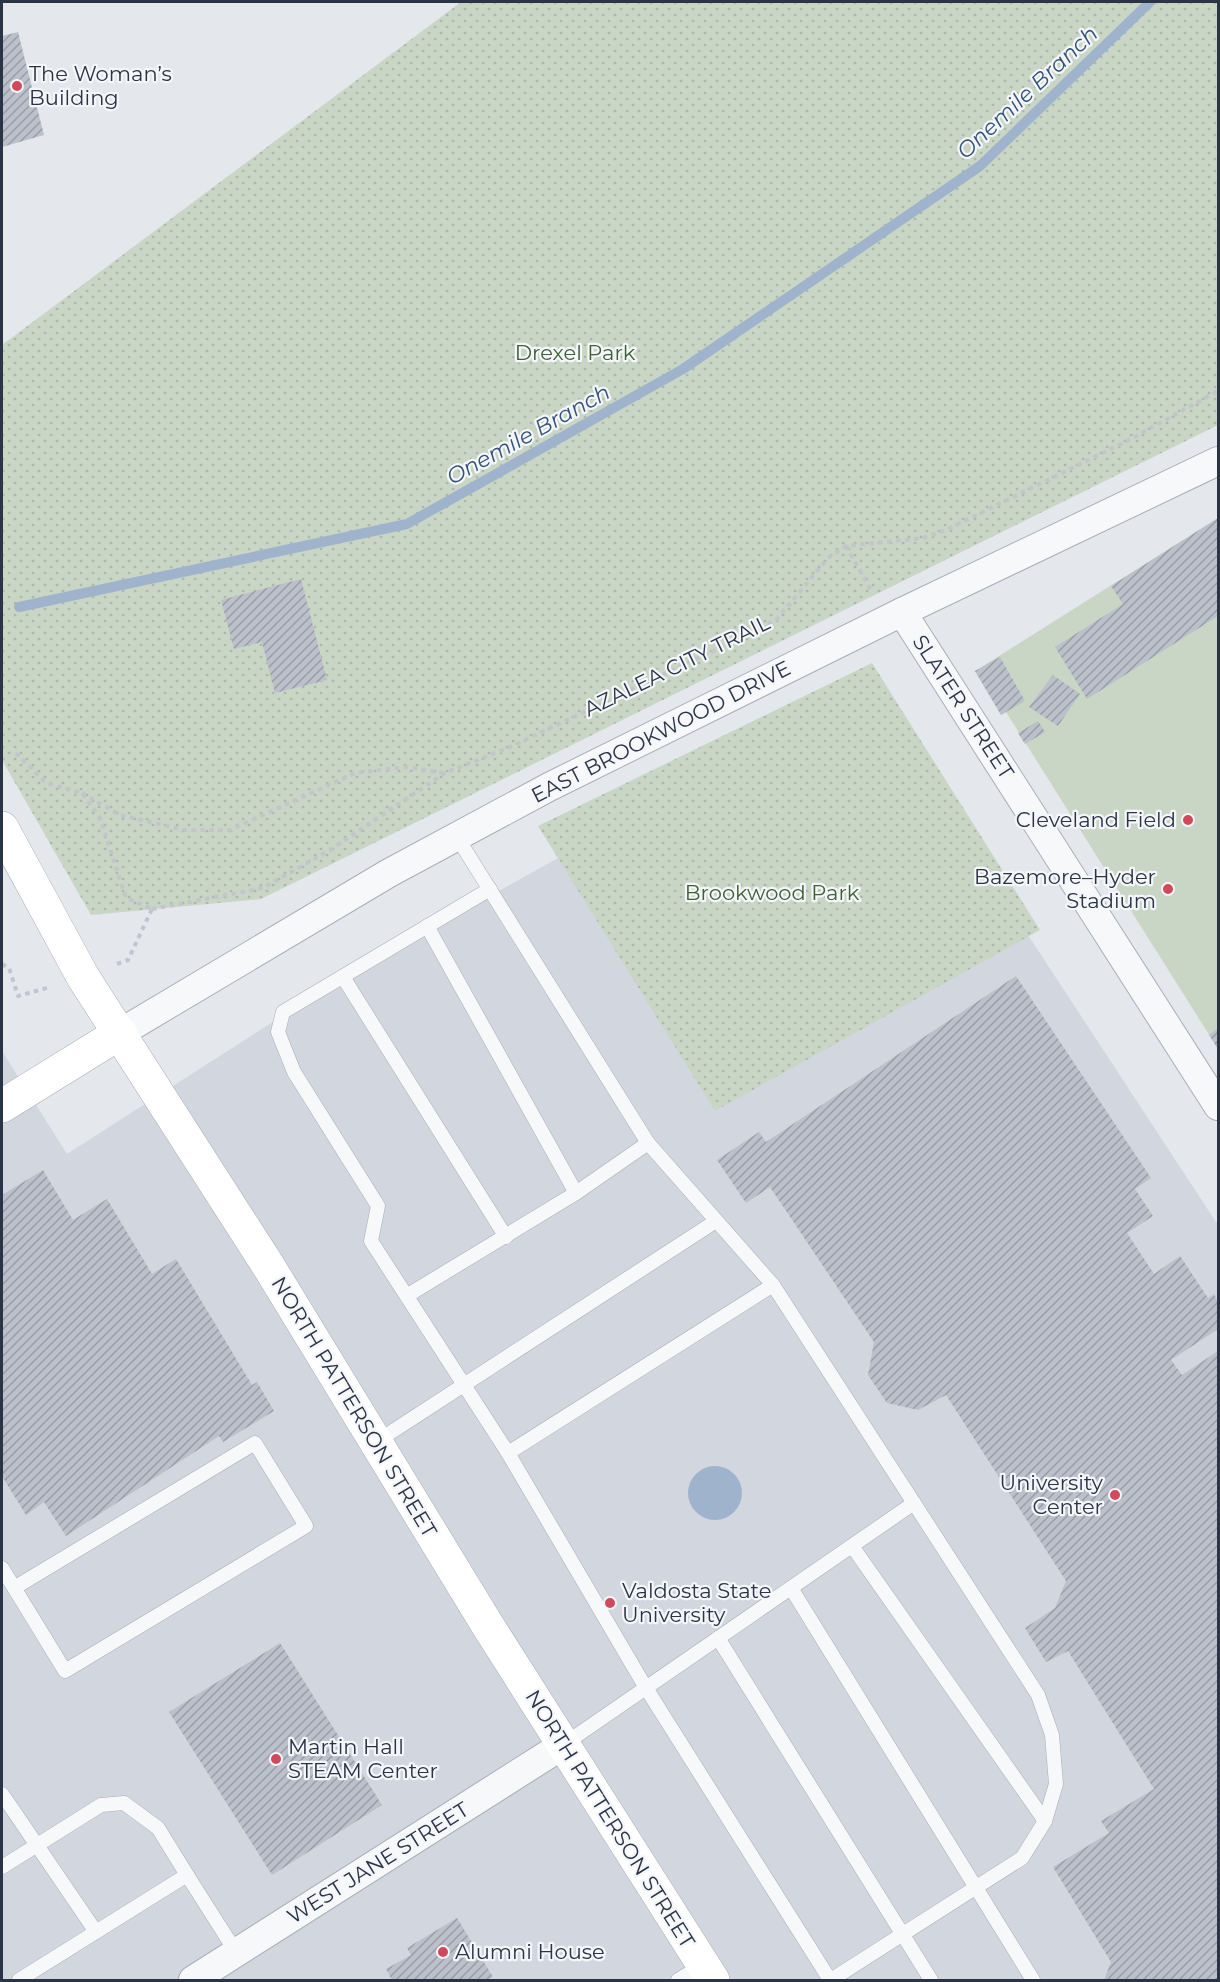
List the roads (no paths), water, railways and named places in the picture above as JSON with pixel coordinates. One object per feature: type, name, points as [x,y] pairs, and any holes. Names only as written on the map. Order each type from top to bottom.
[{"type":"main road","name":"NORTH PATTERSON STREET","points":[[2,828],[83,977],[376,1442],[563,1745],[698,1975]]},
{"type":"main road","points":[[2,1106],[120,1033]]},
{"type":"street","name":"EAST BROOKWOOD DRIVE","points":[[120,1033],[389,873],[549,787],[1218,460]]},
{"type":"street","name":"SLATER STREET","points":[[895,616],[1218,1106]]},
{"type":"street","name":"WEST JANE STREET","points":[[193,1980],[563,1745]]},
{"type":"lane","points":[[457,837],[490,889],[648,1143],[773,1285],[1038,1695],[1052,1735],[1056,1784],[1045,1821],[1022,1858],[831,1980],[646,1689],[508,1453],[371,1241],[378,1206],[294,1072],[278,1032],[283,1012],[490,889]]},
{"type":"lane","points":[[427,926],[576,1193]]},
{"type":"lane","points":[[343,977],[506,1237]]},
{"type":"lane","points":[[408,1295],[576,1193],[648,1143]]},
{"type":"lane","points":[[376,1442],[716,1221]]},
{"type":"lane","points":[[508,1453],[773,1285]]},
{"type":"lane","points":[[2,1568],[14,1588],[65,1671],[306,1526],[255,1443],[14,1588]]},
{"type":"lane","points":[[563,1745],[914,1503]]},
{"type":"lane","points":[[852,1546],[1045,1821]]},
{"type":"lane","points":[[791,1588],[1033,1980]]},
{"type":"lane","points":[[718,1638],[931,1980]]},
{"type":"lane","points":[[2,1794],[96,1932]]},
{"type":"lane","points":[[2,1867],[101,1805],[124,1803],[158,1828],[236,1952]]},
{"type":"lane","points":[[19,1980],[187,1875]]},
{"type":"water","points":[[710,1466],[720,1466],[730,1470],[738,1478],[742,1493],[738,1508],[730,1516],[720,1520],[710,1520],[700,1516],[692,1508],[688,1498],[688,1488],[692,1478],[700,1470]]},
{"type":"waterway","name":"Onemile Branch","points":[[19,607],[407,524],[683,369],[980,166],[1150,2]]},
{"type":"place","name":"The Woman’s Building","points":[[17,86]]},
{"type":"place","name":"Cleveland Field","points":[[1188,820]]},
{"type":"place","name":"Bazemore–Hyder Stadium","points":[[1168,889]]},
{"type":"place","name":"University Center","points":[[1115,1495]]},
{"type":"place","name":"Valdosta State University","points":[[610,1603]]},
{"type":"place","name":"Martin Hall STEAM Center","points":[[276,1759]]},
{"type":"place","name":"Alumni House","points":[[443,1952]]},
{"type":"park label","name":"Drexel Park","points":[[575,353]]},
{"type":"park label","name":"Brookwood Park","points":[[772,893]]}]
